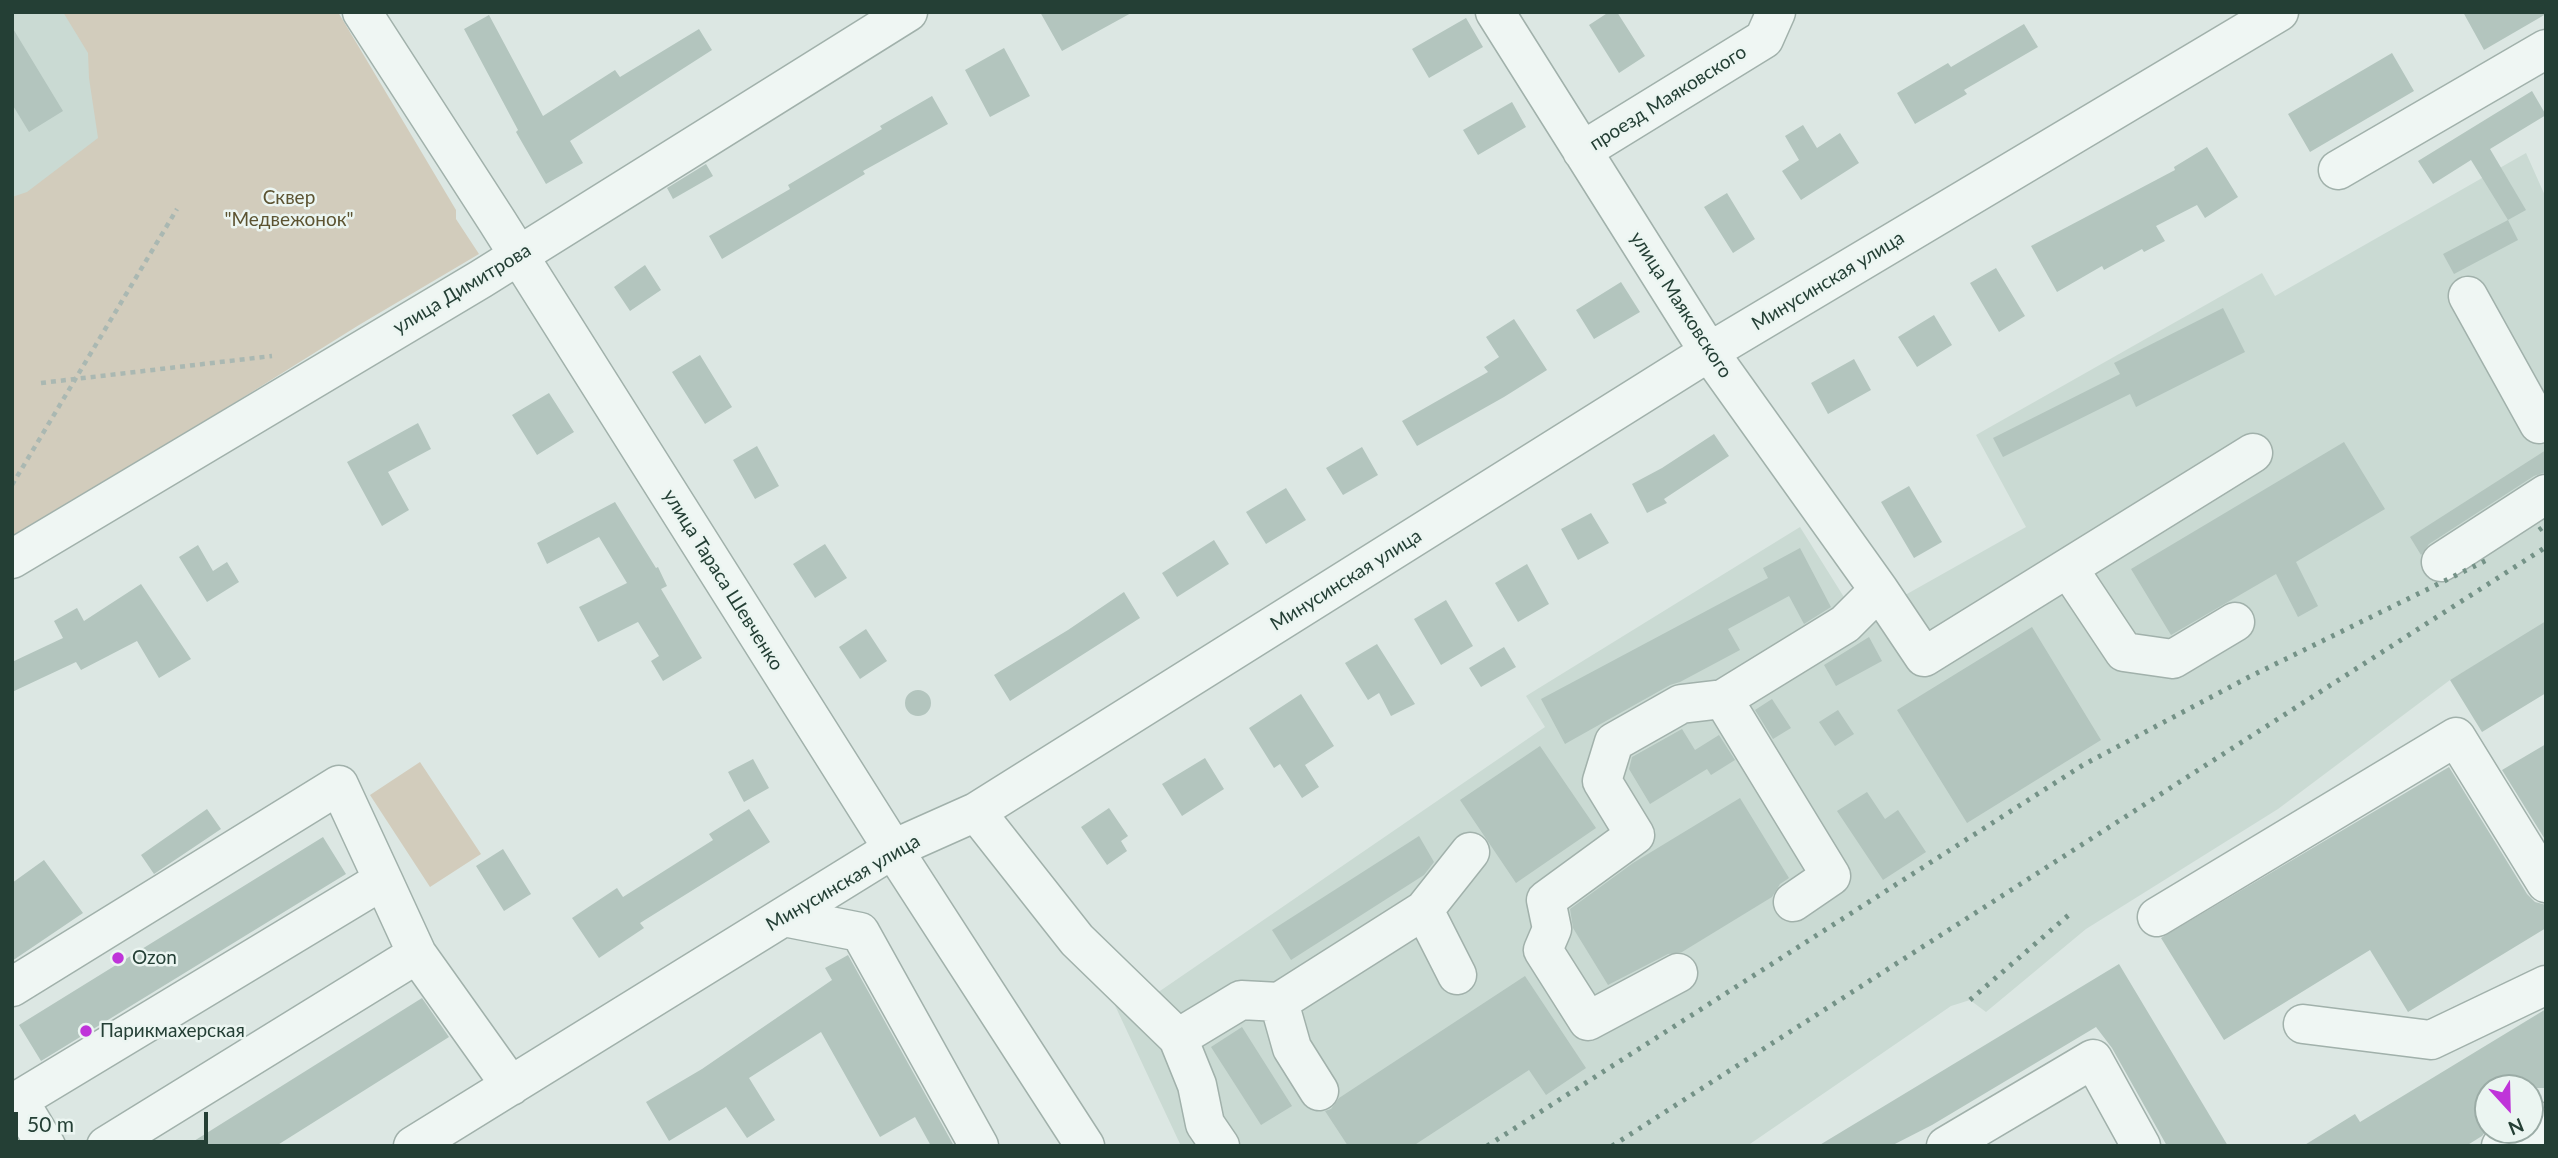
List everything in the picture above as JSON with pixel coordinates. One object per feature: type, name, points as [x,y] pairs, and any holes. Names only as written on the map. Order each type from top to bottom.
[{"type":"street","name":"улица Тараса Шевченко","points":[[362,12],[893,849],[1085,1146]]},
{"type":"street","name":"улица Димитрова","points":[[12,559],[518,256],[908,12]]},
{"type":"street","name":"улица Маяковского","points":[[1495,12],[1709,352],[1924,657],[2068,568]]},
{"type":"street","name":"проезд Маяковского","points":[[1583,151],[1764,39],[1776,12]]},
{"type":"street","name":"Минусинская улица","points":[[413,1146],[893,849],[976,811],[1709,352],[2279,12]]},
{"type":"street","points":[[2338,170],[2546,49]]},
{"type":"street","points":[[2468,296],[2539,424],[2546,420]]},
{"type":"street","points":[[2235,622],[2173,659],[2124,652],[2068,568],[2253,453]]},
{"type":"street","points":[[2441,562],[2546,494]]},
{"type":"street","points":[[1678,973],[1588,1021],[1543,950],[1552,929],[1546,900],[1635,835],[1602,782],[1614,742],[1681,705],[1723,699],[1845,624],[1879,590]]},
{"type":"street","points":[[1723,699],[1831,876],[1793,902]]},
{"type":"street","points":[[2157,918],[2456,737],[2546,883]]},
{"type":"street","points":[[12,987],[339,785],[417,954],[511,1086]]},
{"type":"street","points":[[976,811],[1077,940],[1178,1038],[1197,1085],[1205,1124],[1220,1146]]},
{"type":"street","points":[[1178,1038],[1241,1000],[1279,1002],[1423,911],[1470,852]]},
{"type":"street","points":[[47,1146],[15,1103],[383,880]]},
{"type":"street","points":[[1423,911],[1457,975]]},
{"type":"street","points":[[784,917],[860,932],[979,1146]]},
{"type":"street","points":[[106,1146],[417,954]]},
{"type":"street","points":[[2303,1024],[2431,1040],[2546,985]]},
{"type":"street","points":[[1279,1002],[1292,1048],[1319,1091]]},
{"type":"street","points":[[1947,1146],[2093,1059],[2141,1146]]},
{"type":"street","points":[[2501,1146],[2546,1122]]},
{"type":"path","points":[[12,485],[177,209]]},
{"type":"path","points":[[41,383],[272,356]]},
{"type":"shaded area","points":[[12,12],[326,12],[12,259]]},
{"type":"shaded area","points":[[2526,153],[2546,198],[2546,624],[2450,680],[2278,809],[2086,929],[1986,1012],[1970,1000],[1951,1006],[1747,1146],[1181,1146],[1080,931],[1157,993],[1545,727],[1526,696],[1800,527],[1859,621],[2026,527],[1976,435],[2262,273],[2275,296]]},
{"type":"green space","name":"Сквер \"Медвежонок\"","points":[[63,12],[338,12],[456,210],[456,219],[479,254],[359,325],[12,542],[12,197],[27,192],[98,138],[88,53]]},
{"type":"green space","points":[[420,762],[481,854],[430,887],[370,795]]},
{"type":"building","points":[[1040,12],[1133,12],[1062,51]]},
{"type":"building","points":[[1609,12],[1617,12],[1645,56],[1619,73],[1589,25]]},
{"type":"building","points":[[2463,12],[2546,12],[2546,14],[2484,50]]},
{"type":"building","points":[[489,15],[543,116],[615,70],[620,77],[699,29],[712,50],[570,141],[583,163],[546,184],[516,132],[518,130],[464,29]]},
{"type":"building","points":[[1466,18],[1483,47],[1429,78],[1412,49]]},
{"type":"building","points":[[2024,24],[2038,47],[1964,90],[1967,94],[1915,124],[1897,93],[1948,63],[1951,67]]},
{"type":"building","points":[[12,27],[63,111],[29,132],[12,104]]},
{"type":"building","points":[[1004,48],[1030,96],[990,117],[965,70]]},
{"type":"building","points":[[2392,53],[2414,91],[2310,152],[2288,114]]},
{"type":"building","points":[[2532,91],[2546,115],[2490,149],[2526,210],[2508,220],[2471,160],[2433,184],[2418,161]]},
{"type":"building","points":[[932,96],[948,124],[863,171],[865,174],[722,259],[709,236],[790,189],[788,185]]},
{"type":"building","points":[[1512,102],[1526,127],[1478,155],[1463,130]]},
{"type":"building","points":[[1803,125],[1817,148],[1840,133],[1859,163],[1801,200],[1782,171],[1799,160],[1785,136]]},
{"type":"building","points":[[2207,147],[2238,197],[2205,218],[2197,205],[2156,226],[2165,241],[2144,252],[2142,249],[2104,270],[2102,266],[2057,292],[2031,246],[2175,170],[2174,167]]},
{"type":"building","points":[[706,164],[713,176],[673,199],[667,188]]},
{"type":"building","points":[[1727,193],[1755,239],[1733,253],[1704,207]]},
{"type":"building","points":[[2508,220],[2518,240],[2454,274],[2443,254]]},
{"type":"building","points":[[645,265],[661,290],[630,311],[614,287]]},
{"type":"building","points":[[1996,268],[2025,316],[1999,332],[1970,283]]},
{"type":"building","points":[[1621,282],[1640,312],[1594,339],[1576,310]]},
{"type":"building","points":[[2223,308],[2245,352],[2136,407],[2130,394],[2003,457],[1993,438],[2120,374],[2114,363]]},
{"type":"building","points":[[1934,315],[1952,345],[1917,367],[1898,337]]},
{"type":"building","points":[[1514,319],[1547,370],[1417,446],[1402,421],[1488,372],[1484,367],[1499,357],[1486,337]]},
{"type":"building","points":[[700,355],[732,407],[705,424],[672,372]]},
{"type":"building","points":[[1854,359],[1871,390],[1828,414],[1811,383]]},
{"type":"building","points":[[549,393],[574,432],[537,455],[512,415]]},
{"type":"building","points":[[418,423],[431,449],[388,472],[409,510],[382,526],[347,462]]},
{"type":"building","points":[[1714,434],[1729,456],[1664,499],[1667,503],[1647,513],[1632,484]]},
{"type":"building","points":[[2344,442],[2385,509],[2296,562],[2318,606],[2298,617],[2276,574],[2171,635],[2131,569]]},
{"type":"building","points":[[757,446],[779,486],[755,499],[733,460]]},
{"type":"building","points":[[1362,447],[1378,475],[1343,495],[1326,468]]},
{"type":"building","points":[[2546,450],[2546,472],[2534,476],[2429,544],[2421,555],[2410,537]]},
{"type":"building","points":[[1909,486],[1942,542],[1914,558],[1881,502]]},
{"type":"building","points":[[1286,488],[1306,520],[1266,544],[1246,512]]},
{"type":"building","points":[[615,502],[656,568],[658,567],[667,586],[661,589],[702,658],[663,681],[651,661],[659,656],[638,622],[598,642],[579,607],[627,583],[599,537],[547,564],[537,543]]},
{"type":"building","points":[[1591,513],[1609,543],[1578,560],[1561,529]]},
{"type":"building","points":[[1214,540],[1229,564],[1177,597],[1162,573]]},
{"type":"building","points":[[825,544],[847,578],[815,598],[793,564]]},
{"type":"building","points":[[198,545],[213,571],[227,562],[239,582],[207,602],[179,557]]},
{"type":"building","points":[[1800,548],[1831,607],[1804,624],[1789,596],[1728,629],[1740,650],[1670,685],[1565,744],[1541,699],[1768,578],[1763,568]]},
{"type":"building","points":[[1527,564],[1549,604],[1518,622],[1495,583]]},
{"type":"building","points":[[141,584],[191,659],[159,678],[137,641],[81,670],[76,662],[12,692],[12,662],[63,638],[54,621],[77,608],[84,621]]},
{"type":"building","points":[[1124,592],[1140,618],[1010,701],[994,675]]},
{"type":"building","points":[[1446,600],[1473,646],[1441,665],[1414,619]]},
{"type":"building","points":[[2546,621],[2546,693],[2482,732],[2450,680]]},
{"type":"building","points":[[2032,627],[2101,740],[1967,823],[1897,710]]},
{"type":"building","points":[[866,629],[887,661],[860,679],[839,647]]},
{"type":"building","points":[[1869,637],[1882,661],[1836,686],[1824,665]]},
{"type":"building","points":[[1377,644],[1415,704],[1391,716],[1379,693],[1368,700],[1345,663]]},
{"type":"building","points":[[1504,647],[1516,667],[1481,687],[1469,668]]},
{"type":"building","points":[[918,690],[927,694],[931,703],[927,712],[918,716],[909,712],[905,703],[909,694]]},
{"type":"building","points":[[1301,694],[1334,746],[1305,765],[1319,787],[1302,798],[1280,764],[1274,768],[1249,728]]},
{"type":"building","points":[[1772,699],[1791,728],[1773,739],[1755,710]]},
{"type":"building","points":[[1838,710],[1854,734],[1835,746],[1819,722]]},
{"type":"building","points":[[1682,729],[1695,750],[1719,735],[1735,760],[1711,775],[1707,769],[1650,804],[1629,769],[1632,757]]},
{"type":"building","points":[[2546,744],[2546,841],[2502,770]]},
{"type":"building","points":[[1540,746],[1596,828],[1516,883],[1460,800]]},
{"type":"building","points":[[1205,758],[1224,789],[1182,816],[1162,784]]},
{"type":"building","points":[[753,759],[769,788],[744,802],[728,772]]},
{"type":"building","points":[[2449,767],[2527,894],[2535,902],[2546,905],[2546,928],[2408,1012],[2370,950],[2224,1040],[2161,938]]},
{"type":"building","points":[[1867,792],[1885,819],[1898,810],[1926,852],[1883,880],[1837,811]]},
{"type":"building","points":[[1740,798],[1789,878],[1780,884],[1772,897],[1682,952],[1668,954],[1608,985],[1573,928],[1570,909],[1633,863]]},
{"type":"building","points":[[1109,808],[1128,836],[1121,841],[1127,851],[1107,865],[1081,827]]},
{"type":"building","points":[[207,809],[221,829],[154,874],[141,855]]},
{"type":"building","points":[[749,809],[770,842],[640,923],[644,928],[599,958],[572,918],[617,888],[623,897],[713,840],[709,834]]},
{"type":"building","points":[[1419,836],[1434,862],[1424,875],[1291,960],[1272,930]]},
{"type":"building","points":[[323,837],[346,874],[41,1061],[19,1025]]},
{"type":"building","points":[[503,849],[531,894],[504,911],[476,866]]},
{"type":"building","points":[[44,860],[83,913],[12,961],[12,883]]},
{"type":"building","points":[[848,955],[954,1146],[931,1146],[915,1117],[880,1137],[821,1032],[749,1078],[775,1120],[747,1138],[726,1107],[669,1141],[646,1102],[702,1069],[832,980],[825,968]]},
{"type":"building","points":[[2119,964],[2228,1146],[2167,1146],[2112,1048],[2096,1027],[1932,1125],[1891,1146],[1818,1146]]},
{"type":"building","points":[[1525,976],[1586,1068],[1546,1095],[1529,1070],[1413,1146],[1348,1146],[1325,1111],[1331,1109],[1339,1098]]},
{"type":"building","points":[[422,998],[449,1037],[276,1146],[186,1146]]},
{"type":"building","points":[[2546,1009],[2546,1088],[2544,1074],[2474,1074],[2474,1141],[2466,1146],[2303,1146],[2355,1114],[2360,1122]]},
{"type":"building","points":[[1242,1027],[1292,1106],[1261,1125],[1211,1047]]},
{"type":"railway","points":[[2539,530],[2546,525]]},
{"type":"railway","points":[[1612,1146],[2546,547]]},
{"type":"railway","points":[[1487,1146],[2083,765],[2249,677],[2491,558]]},
{"type":"railway","points":[[1970,1000],[2071,913]]},
{"type":"place","name":"Ozon","points":[[118,958]]},
{"type":"place","name":"Парикмахерская","points":[[86,1031]]}]
